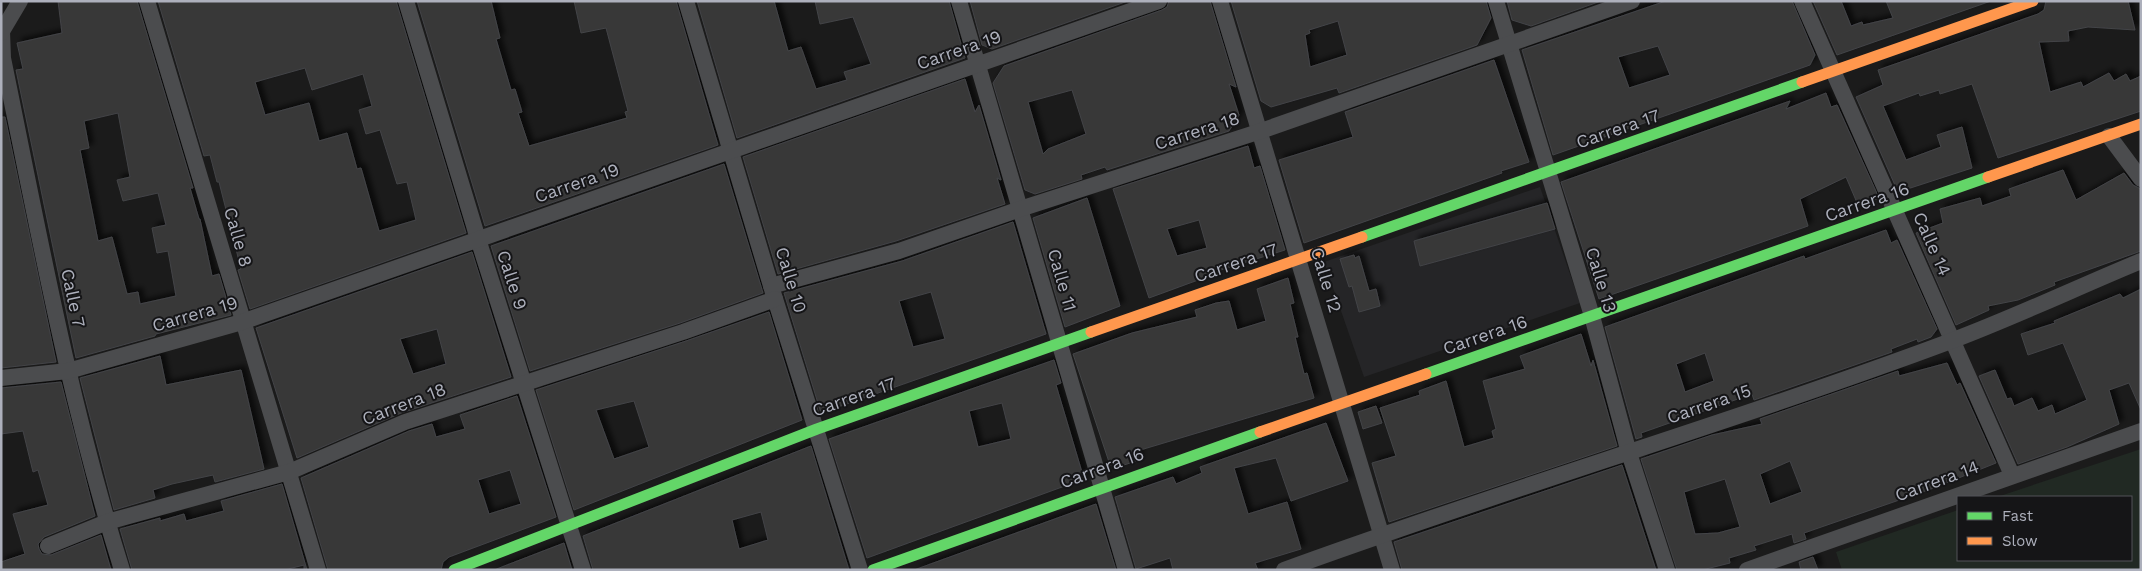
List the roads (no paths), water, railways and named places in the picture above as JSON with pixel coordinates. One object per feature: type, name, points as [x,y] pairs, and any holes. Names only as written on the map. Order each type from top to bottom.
[{"type":"street","points":[[2,32],[20,1]]},
{"type":"street","name":"Calle 8","points":[[147,1],[318,570]]},
{"type":"street","name":"Calle 9","points":[[406,1],[478,239],[583,570]]},
{"type":"street","name":"Calle 10","points":[[686,1],[773,293],[860,570]]},
{"type":"street","name":"Calle 11","points":[[959,1],[1126,570]]},
{"type":"street","name":"Carrera 19","points":[[1,378],[68,371],[242,322],[1159,1]]},
{"type":"street","name":"Calle 12","points":[[1220,1],[1261,131],[1392,570]]},
{"type":"street","name":"Calle 13","points":[[1496,1],[1592,316],[1629,453],[1668,570]]},
{"type":"street","name":"Carrera 18","points":[[48,546],[107,522],[289,472],[405,422],[683,332],[773,293],[1020,209],[1261,131],[1632,1]]},
{"type":"street","name":"Calle 14","points":[[1802,1],[2012,475]]},
{"type":"street","name":"Carrera 17","points":[[454,570],[817,429],[2033,1]]},
{"type":"street","name":"Calle 7","points":[[2,32],[3,58],[68,371],[107,522],[122,570]]},
{"type":"street","name":"Carrera 16","points":[[872,570],[1102,487],[2141,124]]},
{"type":"street","points":[[2109,136],[2141,179]]},
{"type":"street","name":"Carrera 15","points":[[1284,570],[1382,534],[1629,453],[1953,340],[2141,260]]},
{"type":"street","name":"Carrera 14","points":[[1958,496],[2012,475],[2141,431]]},
{"type":"street","name":"Carrera 14","points":[[1747,570],[1783,564],[1957,496]]}]
